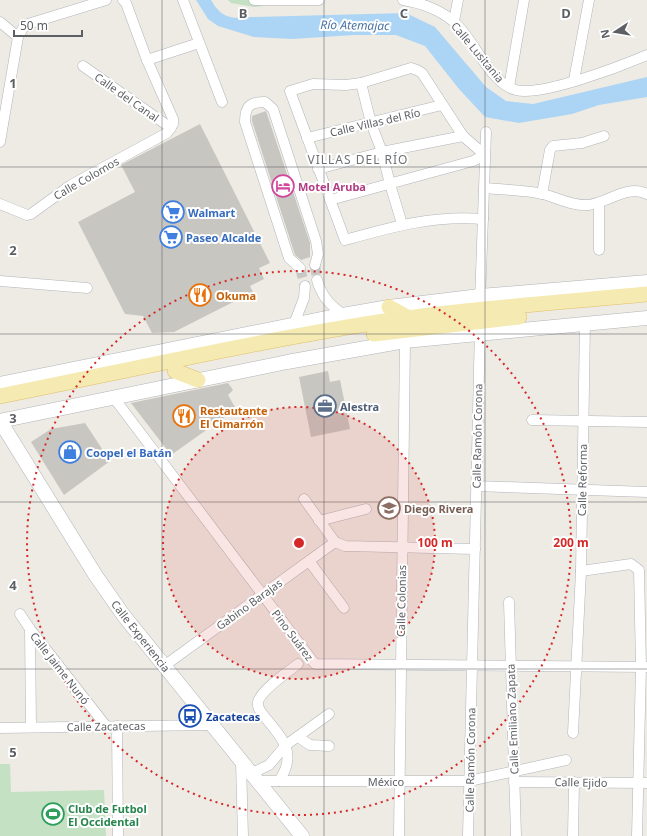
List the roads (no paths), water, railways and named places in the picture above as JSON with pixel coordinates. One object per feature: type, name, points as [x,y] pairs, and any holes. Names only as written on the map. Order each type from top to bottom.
[{"type":"main road","points":[[0,407],[327,341],[480,315],[647,294]]},
{"type":"main road","points":[[0,396],[282,339],[409,318],[647,305]]},
{"type":"main road","points":[[389,307],[409,318]]},
{"type":"main road","points":[[175,371],[198,380]]},
{"type":"street","points":[[0,142],[4,91],[18,37],[23,28],[28,24],[106,0]]},
{"type":"street","points":[[123,0],[126,3],[147,60],[173,119],[171,128]]},
{"type":"street","points":[[183,0],[222,102]]},
{"type":"street","points":[[259,0],[319,0]]},
{"type":"street","name":"Calle Lusitania","points":[[403,0],[430,7],[454,21],[464,32],[493,73],[508,87],[523,91],[574,80],[618,67],[647,55]]},
{"type":"street","points":[[454,21],[458,0]]},
{"type":"street","points":[[508,87],[524,0]]},
{"type":"street","points":[[574,80],[589,0]]},
{"type":"street","points":[[0,22],[18,37]]},
{"type":"street","points":[[147,60],[199,43]]},
{"type":"street","name":"Calle del Canal","points":[[83,66],[171,128]]},
{"type":"street","points":[[330,200],[473,161],[485,155],[463,136],[417,70],[411,68],[361,83],[346,85],[313,84],[290,91],[318,169],[345,240],[402,224],[458,217],[483,219]]},
{"type":"street","points":[[361,83],[371,123],[382,152],[402,224]]},
{"type":"street","points":[[300,268],[289,258],[245,122],[245,112],[250,106],[257,102],[265,102],[273,109],[316,241],[318,254],[315,265]]},
{"type":"street","name":"Calle Villas del Río","points":[[307,138],[442,105]]},
{"type":"street","name":"Calle Colomos","points":[[0,204],[27,215],[31,214],[71,185],[167,133],[171,128]]},
{"type":"street","name":"Calle Ramón Corona","points":[[468,836],[480,315],[486,132]]},
{"type":"street","points":[[318,169],[382,152],[463,136]]},
{"type":"street","points":[[542,194],[550,150],[553,146],[582,143],[604,136]]},
{"type":"street","points":[[485,188],[542,194],[578,205],[599,203],[626,192],[634,191],[647,194]]},
{"type":"street","points":[[599,203],[599,250]]},
{"type":"street","points":[[0,280],[87,288]]},
{"type":"street","points":[[317,280],[321,292],[330,305],[344,315]]},
{"type":"street","points":[[0,421],[198,380],[405,341],[480,315],[647,282]]},
{"type":"street","points":[[294,324],[304,298],[305,286]]},
{"type":"street","points":[[0,384],[294,324],[389,307],[585,323],[647,318]]},
{"type":"street","name":"Calle Reforma","points":[[573,733],[581,571],[585,323]]},
{"type":"street","name":"Calle Colonias","points":[[399,836],[405,341]]},
{"type":"street","name":"Pino Suárez","points":[[114,398],[315,664],[644,667]]},
{"type":"street","points":[[15,445],[17,430],[25,416]]},
{"type":"street","points":[[532,420],[647,422]]},
{"type":"street","name":"Calle Experiencia","points":[[0,421],[96,576],[124,616],[302,836]]},
{"type":"street","points":[[476,486],[647,492]]},
{"type":"street","points":[[304,499],[335,542],[346,546],[475,549]]},
{"type":"street","points":[[320,522],[366,508]]},
{"type":"street","name":"Gabino Barajas","points":[[164,666],[335,542]]},
{"type":"street","points":[[309,561],[344,608]]},
{"type":"street","points":[[581,571],[631,564],[639,570],[644,667],[643,783],[637,836]]},
{"type":"street","name":"Calle Emiliano Zapata","points":[[509,602],[516,836]]},
{"type":"street","name":"Calle Jaime Nunó","points":[[20,614],[30,629],[111,726]]},
{"type":"street","points":[[30,629],[31,727]]},
{"type":"street","points":[[279,781],[288,763],[286,745],[260,710],[257,703],[275,681],[298,664]]},
{"type":"street","points":[[254,777],[269,765],[286,745],[329,714]]},
{"type":"street","name":"Calle Zacatecas","points":[[0,728],[211,725]]},
{"type":"street","points":[[111,726],[118,836]]},
{"type":"street","points":[[298,737],[310,745],[329,746]]},
{"type":"street","points":[[514,777],[566,760]]},
{"type":"street","points":[[241,762],[243,836]]},
{"type":"street","name":"México","points":[[254,777],[279,781],[469,782],[514,777]]},
{"type":"street","name":"Calle Ejido","points":[[514,777],[574,782],[643,783]]},
{"type":"street","points":[[574,782],[574,836]]},
{"type":"water","name":"Río Atemajac","points":[[196,0],[211,0],[219,11],[233,18],[406,13],[435,27],[486,87],[506,101],[533,104],[647,77],[647,97],[599,105],[572,114],[519,123],[485,117],[459,89],[425,46],[396,35],[354,35],[292,39],[254,37],[218,26],[208,19]]},
{"type":"tunnel","points":[[315,265],[317,280]]},
{"type":"tunnel","points":[[300,268],[305,286]]},
{"type":"place","name":"Motel Aruba","points":[[283,186]]},
{"type":"place","name":"Walmart","points":[[173,212]]},
{"type":"place","name":"Paseo Alcalde","points":[[171,237]]},
{"type":"place","name":"Okuma","points":[[200,295]]},
{"type":"place","name":"Alestra","points":[[325,406]]},
{"type":"place","name":"Restautante El Cimarrón","points":[[184,416]]},
{"type":"place","name":"Coopel el Batán","points":[[70,452]]},
{"type":"place","name":"Diego Rivera","points":[[389,508]]},
{"type":"place","name":"Zacatecas","points":[[190,716]]},
{"type":"place","name":"Club de Futbol El Occidental","points":[[53,814]]},
{"type":"district","name":"VILLAS DEL RÍO","points":[[358,159]]}]
